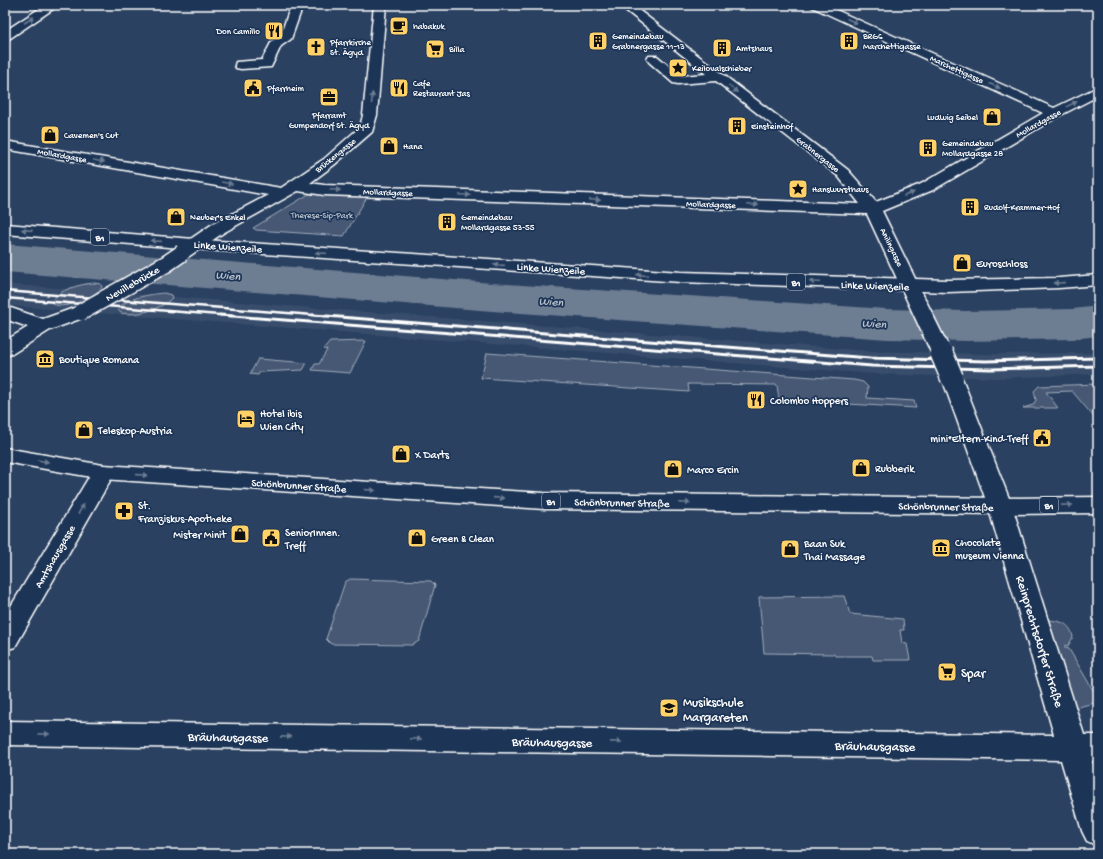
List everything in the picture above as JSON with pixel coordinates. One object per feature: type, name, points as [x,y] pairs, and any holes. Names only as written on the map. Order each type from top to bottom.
[{"type":"street","points":[[5,36],[53,5]]},
{"type":"street","points":[[241,64],[267,64],[276,44],[284,39],[297,5]]},
{"type":"street","name":"Brückengasse","points":[[189,248],[217,229],[290,189],[329,162],[367,129],[370,115],[380,5]]},
{"type":"street","name":"Grabnergasse","points":[[625,5],[843,173],[873,209]]},
{"type":"street","name":"Marchettigasse","points":[[816,5],[1054,113]]},
{"type":"street","points":[[653,59],[678,80],[718,77]]},
{"type":"street","name":"Mollardgasse","points":[[5,146],[290,189],[873,209],[927,187],[1054,113],[1098,91]]},
{"type":"street","name":"Anilingasse","points":[[873,209],[914,294],[953,381]]},
{"type":"street","name":"Linke Wienzeile","points":[[5,229],[189,248],[681,277],[914,294],[998,286],[1098,280]]},
{"type":"street","name":"Nevillebrücke","points":[[5,350],[44,326],[81,312],[166,264],[189,248]]},
{"type":"street","points":[[5,312],[44,326]]},
{"type":"street","name":"Reinprechtsdorfer Straße","points":[[953,381],[1000,506],[1086,748],[1098,831]]},
{"type":"street","name":"Schönbrunner Straße","points":[[5,455],[103,472],[544,501],[1000,506],[1098,505]]},
{"type":"street","name":"Amtshausgasse","points":[[5,640],[14,610],[103,472]]},
{"type":"street","name":"Bräuhausgasse","points":[[5,734],[1086,748]]},
{"type":"shaded area","points":[[5,284],[869,351],[983,354],[1098,353],[1098,374],[995,378],[874,374],[24,307],[5,305]]},
{"type":"green space","name":"Therese-Sip-Park","points":[[309,194],[367,197],[344,236],[256,230],[253,228]]},
{"type":"green space","points":[[103,253],[110,254],[112,256],[100,270],[81,278],[70,275],[74,266],[82,260],[93,255]]},
{"type":"green space","points":[[142,257],[149,259],[151,262],[135,273],[114,279],[103,277],[105,272],[114,265]]},
{"type":"green space","points":[[94,283],[101,284],[102,287],[85,299],[70,305],[62,306],[51,302],[59,294],[71,288]]},
{"type":"green space","points":[[164,293],[171,295],[172,298],[155,309],[134,314],[121,313],[118,310],[126,302],[145,296]]},
{"type":"green space","points":[[366,341],[350,373],[312,370],[315,364],[319,364],[327,350],[324,349],[330,342]]},
{"type":"green space","points":[[487,353],[854,380],[863,382],[868,387],[867,398],[914,401],[916,408],[779,400],[777,385],[688,384],[689,392],[481,378]]},
{"type":"green space","points":[[258,359],[307,363],[303,370],[260,372],[258,375],[250,374]]},
{"type":"green space","points":[[1098,384],[1098,422],[1072,391],[1046,392],[1058,408],[1023,408],[1033,405],[1036,400],[1034,391],[1039,386]]},
{"type":"green space","points":[[350,579],[431,581],[435,585],[419,641],[412,645],[331,644],[326,639],[345,582]]},
{"type":"green space","points":[[844,596],[850,614],[903,619],[904,630],[900,630],[902,643],[907,644],[910,660],[873,660],[872,656],[835,656],[834,654],[764,653],[759,597]]},
{"type":"green space","points":[[1048,620],[1061,622],[1072,632],[1073,637],[1068,646],[1065,645],[1065,648],[1069,649],[1097,697],[1094,703],[1074,708]]},
{"type":"waterway","name":"Wien","points":[[5,258],[492,297],[887,324],[967,326],[1073,324],[1098,321]]},
{"type":"railway","points":[[5,291],[326,316]]},
{"type":"railway","points":[[5,298],[232,316]]},
{"type":"railway","points":[[220,315],[872,366],[991,369],[1098,366]]},
{"type":"railway","points":[[313,315],[870,358],[986,361],[1098,358]]},
{"type":"place","name":"habakuk","points":[[399,26]]},
{"type":"place","name":"Don Camillo","points":[[274,31]]},
{"type":"place","name":"Gemeindebau Grabnergasse 11-13","points":[[598,41]]},
{"type":"place","name":"BRG6 Marchettigasse","points":[[849,41]]},
{"type":"place","name":"Pfarrkirche St. Ägyd","points":[[316,47]]},
{"type":"place","name":"Amtshaus","points":[[722,48]]},
{"type":"place","name":"Billa","points":[[435,49]]},
{"type":"place","name":"Keilovalschieber","points":[[678,68]]},
{"type":"place","name":"Pfarrheim","points":[[253,88]]},
{"type":"place","name":"Cafe Restaurant Jas","points":[[399,88]]},
{"type":"place","name":"Pfarramt Gumpendorf St. Ägyd","points":[[329,97]]},
{"type":"place","name":"Ludwig Seibel","points":[[992,117]]},
{"type":"place","name":"Einsteinhof","points":[[737,126]]},
{"type":"place","name":"Cavemen's Cut","points":[[50,135]]},
{"type":"place","name":"Hana","points":[[389,146]]},
{"type":"place","name":"Gemeindebau Mollardgasse 28","points":[[928,148]]},
{"type":"place","name":"Hanswursthaus","points":[[798,189]]},
{"type":"place","name":"Rudolf-Krammer-Hof","points":[[970,207]]},
{"type":"place","name":"Neuber's Enkel","points":[[176,217]]},
{"type":"place","name":"Gemeindebau Mollardgasse 53-55","points":[[447,222]]},
{"type":"place","name":"Euroschloss","points":[[962,263]]},
{"type":"place","name":"Boutique Romana","points":[[45,359]]},
{"type":"place","name":"Colombo Hoppers","points":[[756,400]]},
{"type":"place","name":"Hotel ibis Wien City","points":[[246,419]]},
{"type":"place","name":"Teleskop-Austria","points":[[84,430]]},
{"type":"place","name":"mini*Eltern-Kind-Treff","points":[[1042,438]]},
{"type":"place","name":"X Darts","points":[[401,454]]},
{"type":"place","name":"Rubberik","points":[[861,468]]},
{"type":"place","name":"Marco Ercin","points":[[673,469]]},
{"type":"place","name":"St. Franziskus-Apotheke","points":[[124,511]]},
{"type":"place","name":"Mister Minit","points":[[240,534]]},
{"type":"place","name":"SeniorInnen. Treff","points":[[271,538]]},
{"type":"place","name":"Green & Clean","points":[[417,538]]},
{"type":"place","name":"Chocolate museum Vienna","points":[[941,548]]},
{"type":"place","name":"Baan Suk Thai Massage","points":[[790,549]]},
{"type":"place","name":"Spar","points":[[947,672]]},
{"type":"place","name":"Musikschule Margareten","points":[[669,708]]}]
